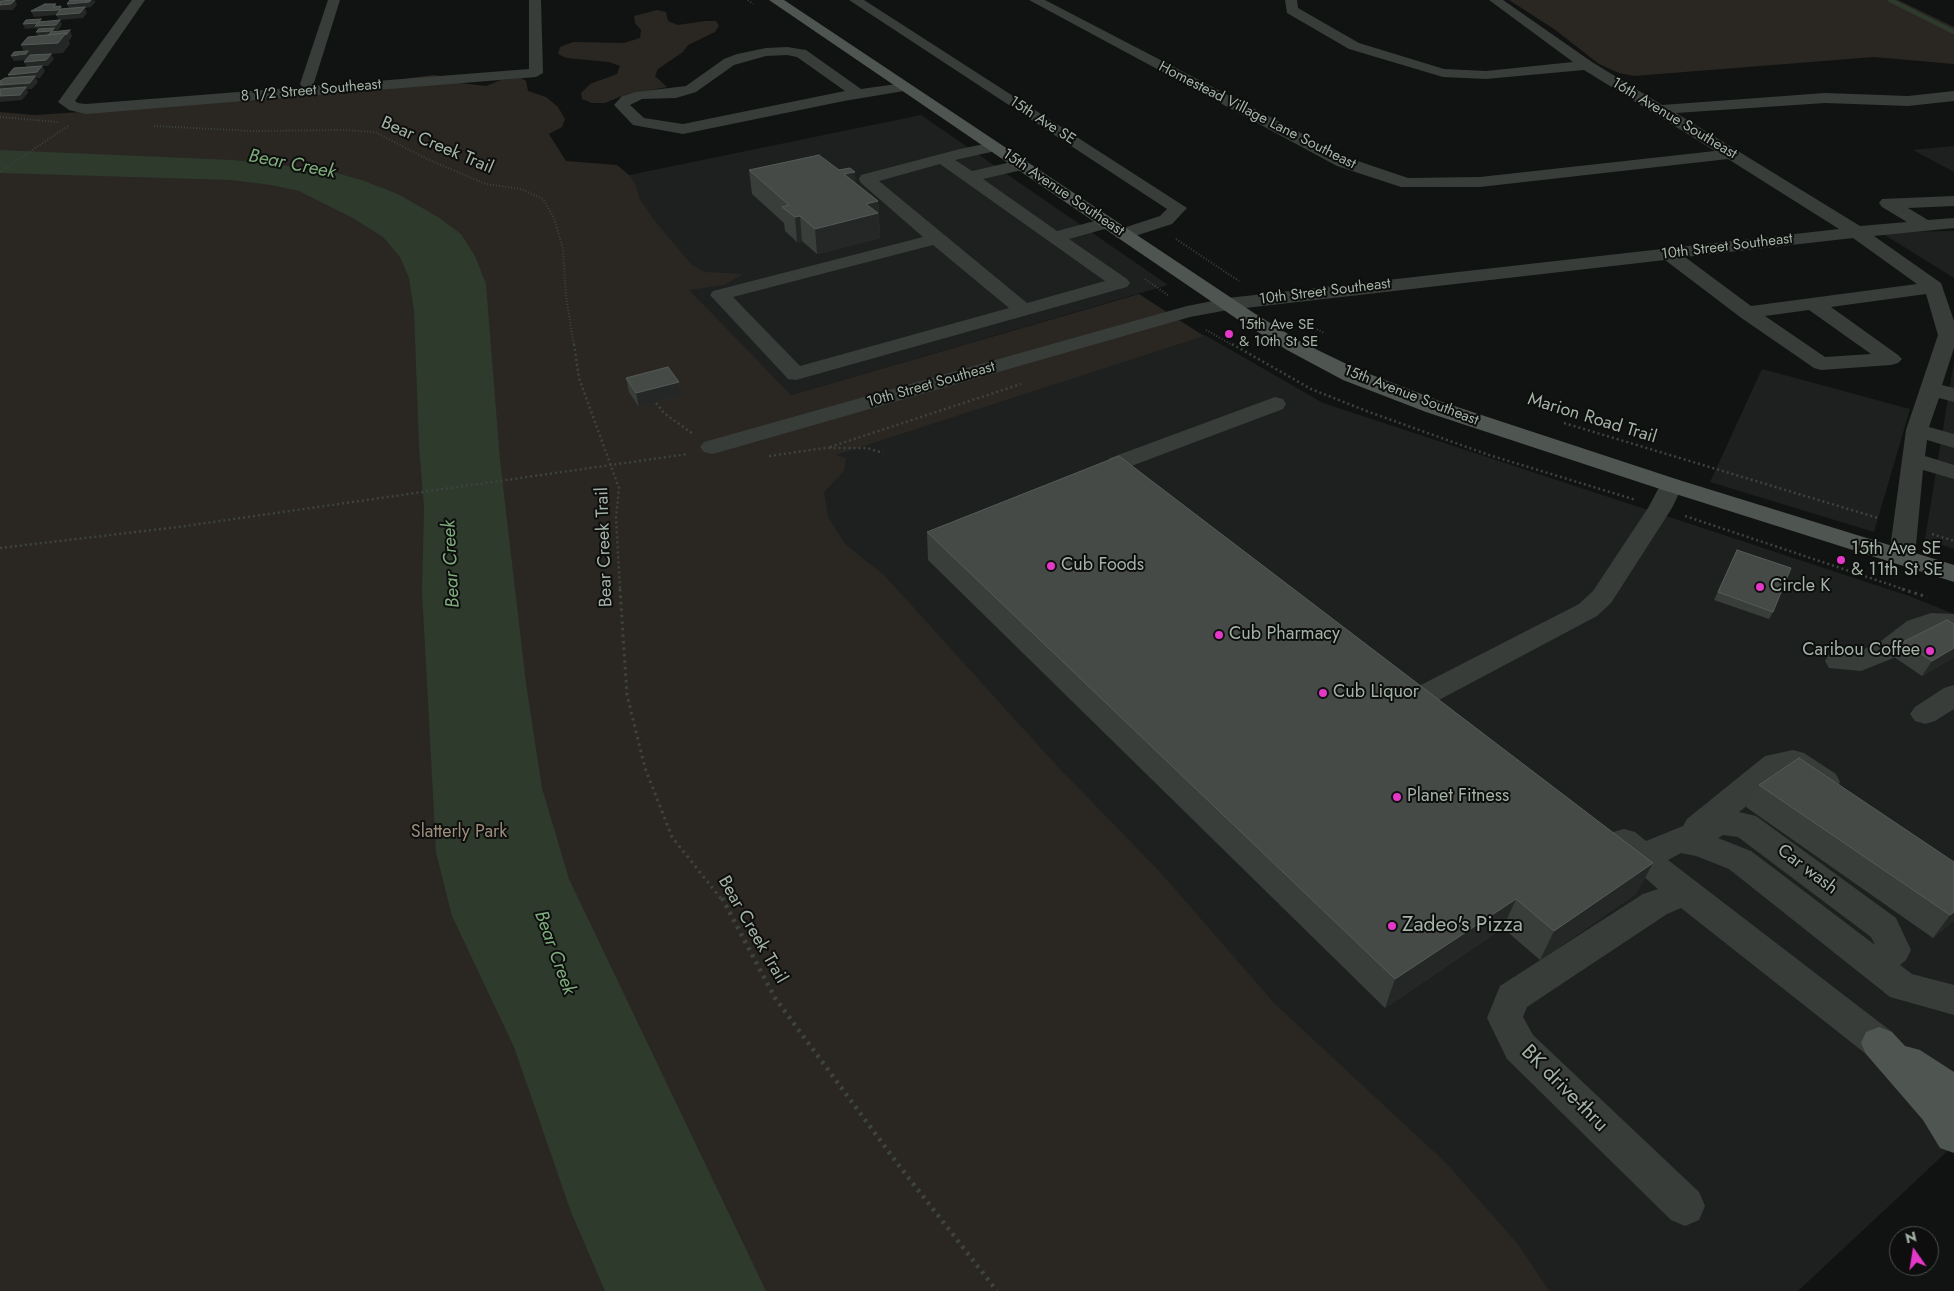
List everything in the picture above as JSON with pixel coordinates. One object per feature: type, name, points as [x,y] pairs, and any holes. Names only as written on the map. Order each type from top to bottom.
[{"type":"main road","name":"15th Avenue Southeast","points":[[775,0],[1228,304],[1294,346],[1351,375],[1665,496],[1902,556],[1954,574]]},
{"type":"main road","points":[[1879,1043],[1954,1092]]},
{"type":"main road","points":[[1879,1043],[1936,1108],[1954,1135]]},
{"type":"street","name":"8 1/2 Street Southeast","points":[[139,0],[66,102],[74,107],[86,109],[536,73],[535,0]]},
{"type":"street","points":[[307,84],[334,0]]},
{"type":"street","points":[[535,0],[545,0]]},
{"type":"street","name":"15th Ave SE","points":[[855,0],[1178,208],[1166,220],[1123,234]]},
{"type":"street","name":"Homestead Village Lane Southeast","points":[[1035,0],[1344,162],[1407,183],[1480,182],[1731,154]]},
{"type":"street","points":[[1291,0],[1292,10],[1354,46],[1443,73],[1486,75],[1587,65]]},
{"type":"street","name":"16th Avenue Southeast","points":[[1495,0],[1587,65],[1856,232],[1934,287]]},
{"type":"street","points":[[858,94],[801,53],[787,51],[742,57],[729,62],[691,89],[676,93],[641,95],[627,99],[622,105],[639,122],[683,129],[858,94],[904,87]]},
{"type":"street","points":[[1658,110],[1825,98],[1908,101],[1954,96]]},
{"type":"street","points":[[994,147],[867,179],[936,239],[1024,310]]},
{"type":"street","points":[[936,239],[720,295],[796,374],[1120,283],[942,159]]},
{"type":"street","points":[[969,178],[1020,164]]},
{"type":"street","points":[[1924,225],[1880,204],[1954,201]]},
{"type":"street","points":[[1055,237],[1106,222]]},
{"type":"street","name":"10th Street Southeast","points":[[712,447],[1178,315],[1228,304],[1856,232],[1954,223]]},
{"type":"street","points":[[1669,254],[1747,313],[1821,364],[1891,359],[1815,305]]},
{"type":"street","points":[[1747,313],[1934,287],[1951,336],[1947,361],[1931,389],[1917,430],[1904,525],[1902,556]]},
{"type":"street","points":[[1931,389],[1954,395]]},
{"type":"street","points":[[1142,481],[1118,463],[1275,404]]},
{"type":"street","points":[[1917,430],[1954,441]]},
{"type":"street","points":[[1914,460],[1954,472]]},
{"type":"street","points":[[1404,677],[1439,703],[1588,610],[1602,597],[1665,496]]},
{"type":"street","points":[[1838,661],[1861,662],[1890,648],[1917,627],[1931,622],[1954,623]]},
{"type":"street","points":[[1925,714],[1954,695]]},
{"type":"street","points":[[1645,858],[1662,847],[1681,841],[1759,789],[1776,764],[1793,760],[1847,796]]},
{"type":"street","points":[[1603,826],[1645,858],[1685,893],[1879,1043]]},
{"type":"street","name":"Car wash","points":[[1681,841],[1700,844],[1740,860],[1902,986],[1954,1000]]},
{"type":"street","name":"BK drive-thru","points":[[1685,893],[1655,904],[1513,997],[1505,1018],[1520,1047],[1685,1206]]},
{"type":"path","points":[[0,117],[73,122]]},
{"type":"path","name":"Bear Creek Trail","points":[[146,126],[251,131],[346,130],[375,132],[429,160],[486,184],[521,189],[543,199],[554,218],[563,250],[566,296],[579,378],[588,410],[612,465],[619,488],[616,518],[627,695],[645,768],[672,837],[719,893],[774,998],[897,1163],[997,1291]]},
{"type":"path","points":[[0,172],[61,132]]},
{"type":"path","points":[[1296,318],[1327,335]]},
{"type":"path","points":[[883,453],[867,448],[825,448],[1021,384]]},
{"type":"path","points":[[656,402],[664,413],[712,447]]},
{"type":"path","name":"Marion Road Trail","points":[[1560,422],[1904,525]]},
{"type":"path","points":[[0,548],[178,527],[612,465]]},
{"type":"path","points":[[1665,496],[1936,600]]},
{"type":"shaded area","points":[[921,115],[1168,285],[791,395],[581,185]]},
{"type":"shaded area","points":[[1954,146],[1954,172],[1913,150]]},
{"type":"shaded area","points":[[1954,231],[1954,278],[1880,232]]},
{"type":"shaded area","points":[[1205,335],[1323,403],[1909,596],[1954,614],[1954,1145],[1798,1291],[1474,1291],[755,480]]},
{"type":"shaded area","points":[[1954,362],[1954,549],[1925,539]]},
{"type":"shaded area","points":[[1762,369],[1910,409],[1874,532],[1710,482]]},
{"type":"green space","points":[[1509,0],[1898,0],[1954,27],[1954,64],[1874,57],[1634,76],[1619,73],[1599,64],[1554,29]]},
{"type":"green space","points":[[657,10],[666,12],[668,21],[678,25],[716,21],[719,26],[715,32],[688,45],[683,52],[658,69],[655,76],[667,87],[624,95],[605,103],[592,103],[582,99],[581,93],[590,84],[617,74],[620,66],[609,62],[566,58],[558,54],[560,47],[573,42],[624,43],[640,38],[641,30],[635,23],[634,16]]},
{"type":"green space","name":"Slatterly Park","points":[[434,75],[446,77],[460,83],[486,86],[501,80],[521,78],[526,81],[528,91],[546,97],[558,107],[565,119],[562,127],[549,134],[566,161],[617,165],[629,175],[636,185],[639,198],[654,220],[691,264],[705,272],[743,274],[725,285],[689,290],[791,395],[1139,294],[1204,336],[836,455],[846,458],[844,471],[824,492],[828,517],[846,545],[884,575],[1057,766],[1160,872],[1274,1003],[1447,1164],[1518,1244],[1549,1291],[0,1291],[0,112],[35,115],[172,106],[403,81],[409,78]]},
{"type":"water","name":"Bear Creek","points":[[0,150],[233,160],[325,170],[362,180],[398,194],[438,217],[461,234],[475,256],[486,284],[500,460],[526,683],[542,788],[569,879],[766,1291],[605,1291],[571,1212],[514,1047],[452,916],[436,852],[422,591],[424,508],[419,446],[414,311],[409,278],[400,257],[383,237],[353,218],[299,191],[231,180],[0,173]]},
{"type":"building","points":[[15,0],[11,4],[0,5],[0,1]]},
{"type":"building","points":[[70,0],[91,0],[89,2],[67,4]]},
{"type":"building","points":[[45,4],[56,4],[53,7],[61,6],[59,10],[31,11]]},
{"type":"building","points":[[85,7],[80,13],[56,15],[61,9]]},
{"type":"building","points":[[41,19],[38,23],[23,24],[26,20]]},
{"type":"building","points":[[60,20],[56,25],[35,26],[39,22]]},
{"type":"building","points":[[54,28],[52,31],[36,32],[39,29]]},
{"type":"building","points":[[70,30],[66,35],[66,33],[48,35],[51,32]]},
{"type":"building","points":[[66,33],[58,43],[21,45],[28,37]]},
{"type":"building","points":[[28,51],[26,54],[11,56],[14,52]]},
{"type":"building","points":[[51,54],[46,60],[24,62],[30,55]]},
{"type":"building","points":[[42,66],[37,72],[8,75],[14,68]]},
{"type":"building","points":[[35,76],[30,83],[0,85],[2,83],[0,81],[5,78]]},
{"type":"building","points":[[26,87],[20,95],[0,96],[0,89]]},
{"type":"building","points":[[819,155],[839,170],[850,168],[855,172],[844,174],[878,201],[866,204],[878,213],[815,229],[800,216],[795,217],[782,207],[789,205],[749,170]]},
{"type":"building","points":[[668,367],[679,382],[636,393],[626,378]]},
{"type":"building","points":[[1119,456],[1653,863],[1554,931],[1516,899],[1395,979],[927,532]]},
{"type":"building","points":[[1737,550],[1791,568],[1773,612],[1718,592]]},
{"type":"building","points":[[1947,620],[1954,624],[1954,648],[1932,661],[1903,642]]},
{"type":"building","points":[[1799,758],[1954,862],[1954,912],[1950,915],[1759,785]]},
{"type":"waterway","points":[[1890,0],[1954,32]]},
{"type":"place","name":"15th Ave SE & 10th St SE","points":[[1229,334]]},
{"type":"place","name":"15th Ave SE & 11th St SE","points":[[1841,560]]},
{"type":"place","name":"Cub Foods","points":[[1051,566]]},
{"type":"place","name":"Circle K","points":[[1760,587]]},
{"type":"place","name":"Cub Pharmacy","points":[[1219,635]]},
{"type":"place","name":"Caribou Coffee","points":[[1930,651]]},
{"type":"place","name":"Cub Liquor","points":[[1323,693]]},
{"type":"place","name":"Planet Fitness","points":[[1397,797]]},
{"type":"place","name":"Zadeo's Pizza","points":[[1392,926]]}]
